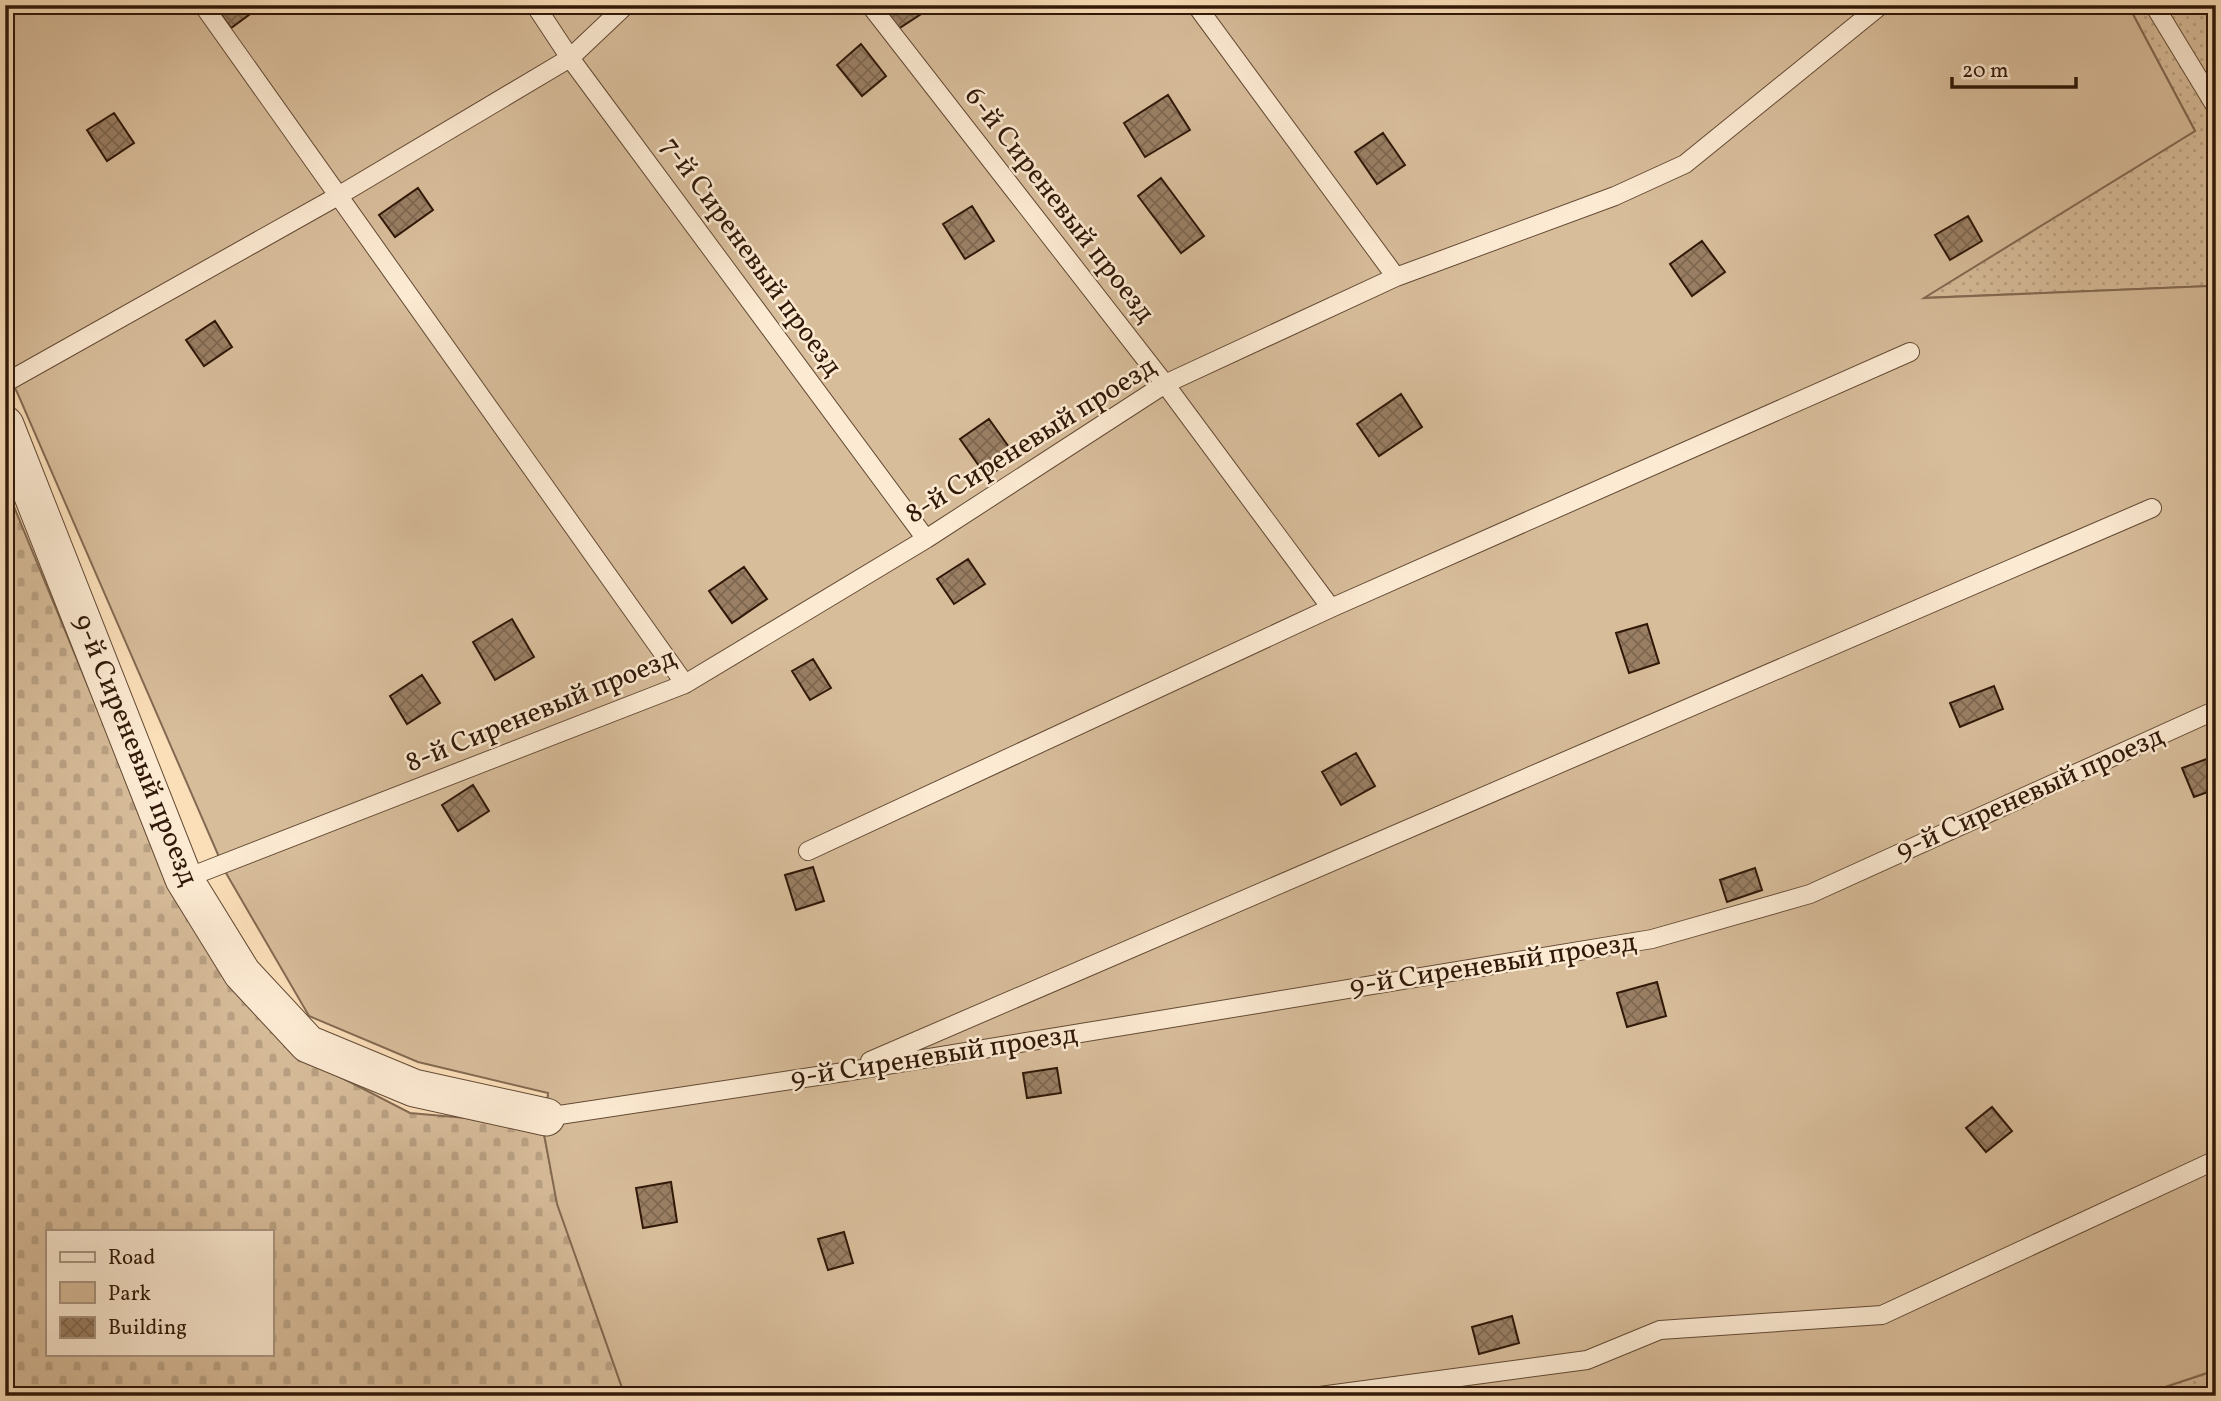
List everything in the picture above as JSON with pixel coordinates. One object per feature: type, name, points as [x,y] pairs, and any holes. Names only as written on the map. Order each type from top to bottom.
[{"type":"street","name":"9-й Сиреневый проезд","points":[[5,425],[184,879],[242,973],[308,1044],[414,1088],[546,1117]]},
{"type":"lane","points":[[203,5],[685,684]]},
{"type":"lane","name":"7-й Сиреневый проезд","points":[[535,5],[570,58],[926,539]]},
{"type":"lane","points":[[5,383],[338,196],[570,58],[626,5]]},
{"type":"lane","name":"6-й Сиреневый проезд","points":[[870,5],[1165,384],[1331,608]]},
{"type":"lane","points":[[1196,5],[1396,277]]},
{"type":"lane","name":"8-й Сиреневый проезд","points":[[184,879],[685,684],[926,539],[1165,384],[1396,277],[1615,196],[1685,164],[1881,5]]},
{"type":"lane","points":[[2154,5],[2216,107]]},
{"type":"lane","points":[[808,851],[1331,608],[1910,352]]},
{"type":"lane","points":[[844,1072],[2152,508]]},
{"type":"lane","name":"9-й Сиреневый проезд","points":[[546,1117],[844,1072],[1652,939],[1810,894],[2216,710]]},
{"type":"lane","points":[[1320,1396],[1587,1360],[1660,1330],[1882,1315],[2216,1160]]},
{"type":"green space","points":[[5,5],[2128,5],[2195,131],[1924,298],[2210,286],[2216,290],[2216,1370],[2138,1396],[625,1396],[557,1204],[544,1134],[548,1093],[418,1062],[309,1016],[226,873],[17,392],[5,371]]},
{"type":"green space","points":[[2128,5],[2216,5],[2216,290],[2210,286],[1923,298],[2195,131]]},
{"type":"green space","points":[[5,485],[168,880],[305,1059],[410,1113],[466,1118],[544,1134],[558,1205],[625,1396],[5,1396]]},
{"type":"green space","points":[[2216,1370],[2216,1396],[2138,1396]]},
{"type":"building","points":[[214,5],[261,5],[261,6],[231,28]]},
{"type":"building","points":[[882,5],[935,5],[898,29]]},
{"type":"building","points":[[861,44],[886,76],[862,96],[837,65]]},
{"type":"building","points":[[1168,95],[1190,130],[1145,157],[1124,123]]},
{"type":"building","points":[[114,113],[134,143],[107,161],[87,130]]},
{"type":"building","points":[[1383,133],[1405,165],[1377,184],[1355,152]]},
{"type":"building","points":[[1161,178],[1204,236],[1181,253],[1138,196]]},
{"type":"building","points":[[418,188],[433,210],[395,237],[379,215]]},
{"type":"building","points":[[972,206],[994,241],[965,259],[943,224]]},
{"type":"building","points":[[1968,216],[1982,241],[1950,260],[1935,235]]},
{"type":"building","points":[[1702,241],[1725,272],[1692,296],[1670,264]]},
{"type":"building","points":[[215,321],[232,347],[204,366],[186,340]]},
{"type":"building","points":[[1401,394],[1422,427],[1379,456],[1357,424]]},
{"type":"building","points":[[989,419],[1016,457],[987,477],[960,439]]},
{"type":"building","points":[[968,559],[985,584],[954,604],[937,579]]},
{"type":"building","points":[[744,567],[767,599],[732,623],[709,591]]},
{"type":"building","points":[[512,619],[534,657],[495,680],[473,642]]},
{"type":"building","points":[[1647,624],[1659,663],[1629,673],[1616,633]]},
{"type":"building","points":[[813,659],[831,688],[810,700],[792,671]]},
{"type":"building","points":[[422,675],[440,703],[407,724],[390,696]]},
{"type":"building","points":[[1994,686],[2003,709],[1960,727],[1950,703]]},
{"type":"building","points":[[1356,753],[1375,786],[1341,805],[1322,772]]},
{"type":"building","points":[[2212,757],[2216,767],[2216,789],[2194,797],[2182,768]]},
{"type":"building","points":[[473,785],[489,811],[458,831],[442,805]]},
{"type":"building","points":[[813,867],[824,901],[796,910],[785,875]]},
{"type":"building","points":[[1755,868],[1762,890],[1727,902],[1720,880]]},
{"type":"building","points":[[1657,982],[1666,1016],[1627,1027],[1617,993]]},
{"type":"building","points":[[1057,1068],[1061,1093],[1027,1098],[1023,1073]]},
{"type":"building","points":[[1992,1107],[2012,1131],[1986,1152],[1966,1128]]},
{"type":"building","points":[[671,1182],[677,1222],[643,1228],[636,1188]]},
{"type":"building","points":[[844,1232],[853,1263],[828,1270],[818,1239]]},
{"type":"building","points":[[1512,1316],[1519,1343],[1479,1354],[1472,1327]]}]
